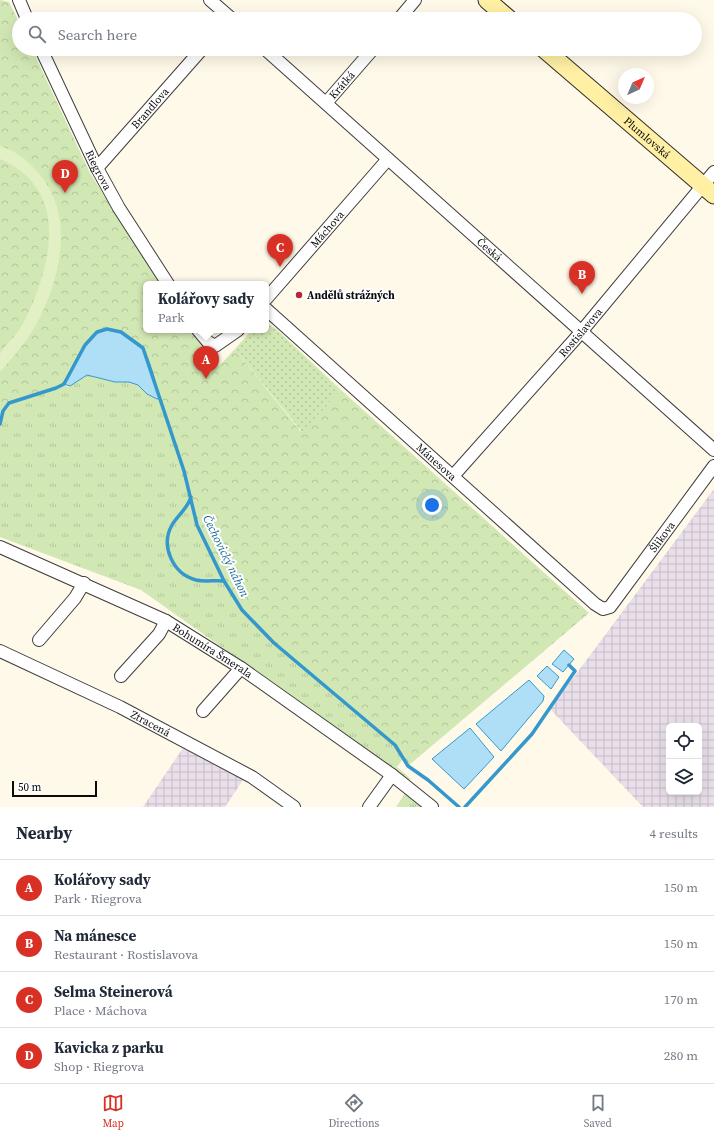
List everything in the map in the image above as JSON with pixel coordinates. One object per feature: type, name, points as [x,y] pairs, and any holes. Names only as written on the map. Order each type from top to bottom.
[{"type":"main road","points":[[487,0],[501,12]]},
{"type":"main road","name":"Plumlovská","points":[[552,56],[708,190]]},
{"type":"street","points":[[19,0],[24,12]]},
{"type":"street","points":[[210,0],[223,12]]},
{"type":"street","points":[[405,12],[416,0]]},
{"type":"street","name":"Riegrova","points":[[44,56],[97,168],[119,208],[166,281]]},
{"type":"street","name":"Brandlova","points":[[97,168],[196,56]]},
{"type":"street","name":"Česká","points":[[273,56],[582,330],[714,450]]},
{"type":"street","name":"Krátká","points":[[326,103],[367,56]]},
{"type":"street","name":"Máchova","points":[[269,296],[388,159]]},
{"type":"street","name":"Rostislavova","points":[[454,476],[582,330],[708,190],[714,172]]},
{"type":"street","name":"Mánesova","points":[[269,311],[595,604],[603,609],[610,607]]},
{"type":"street","points":[[200,333],[208,342],[215,346],[234,333]]},
{"type":"street","name":"Šlikova","points":[[610,607],[714,466]]},
{"type":"street","name":"Bohumíra Šmerala","points":[[0,547],[166,621],[241,668],[392,775],[432,807]]},
{"type":"street","points":[[39,640],[75,598],[84,584]]},
{"type":"street","points":[[121,676],[158,634],[166,621]]},
{"type":"street","name":"Ztracená","points":[[0,651],[120,707],[252,777],[294,807]]},
{"type":"street","points":[[203,711],[241,668]]},
{"type":"street","points":[[369,807],[392,775]]},
{"type":"shaded area","points":[[714,489],[714,807],[643,807],[550,709]]},
{"type":"shaded area","points":[[183,748],[243,780],[225,807],[143,807]]},
{"type":"green space","points":[[0,0],[9,2],[14,12],[12,12],[12,56],[35,56],[90,173],[158,281],[143,281],[143,333],[193,333],[219,366],[235,349],[301,432],[341,390],[589,613],[408,766],[395,745],[274,643],[242,610],[224,581],[197,525],[184,471],[143,348],[127,336],[114,330],[103,331],[94,336],[86,345],[64,384],[13,402],[7,406],[3,412],[0,424]]},
{"type":"green space","points":[[0,146],[23,158],[41,176],[52,193],[58,211],[61,230],[57,269],[45,306],[29,336],[0,372],[0,354],[5,346],[19,331],[24,322],[42,278],[47,254],[49,232],[46,210],[38,190],[23,173],[0,159]]},
{"type":"green space","points":[[269,325],[275,328],[341,390],[302,432],[235,349],[249,333],[269,333]]},
{"type":"green space","points":[[87,375],[115,382],[129,382],[138,385],[147,394],[157,399],[160,398],[188,487],[197,525],[224,581],[242,610],[273,643],[398,748],[403,759],[397,767],[411,779],[409,780],[141,590],[0,537],[0,424],[3,411],[9,403],[65,385],[68,387]]},
{"type":"green space","points":[[406,792],[424,807],[396,807]]},
{"type":"water","points":[[107,329],[132,338],[140,345],[149,362],[160,398],[157,399],[147,394],[138,385],[129,382],[115,382],[87,375],[70,386],[64,384],[86,344],[99,333]]},
{"type":"water","points":[[564,650],[574,659],[563,672],[552,664]]},
{"type":"water","points":[[547,666],[559,677],[551,689],[537,676]]},
{"type":"water","points":[[529,680],[544,696],[543,701],[501,751],[476,724]]},
{"type":"water","points":[[470,728],[494,757],[464,789],[432,759]]},
{"type":"waterway","name":"Čechovický náhon","points":[[0,424],[3,411],[9,403],[64,384],[85,345],[97,332],[107,329],[121,332],[143,348],[184,471],[197,525],[224,581],[242,610],[274,643],[395,745],[408,766],[428,780],[459,807]]},
{"type":"waterway","points":[[191,497],[190,501],[172,525],[169,533],[167,542],[171,558],[181,572],[188,577],[199,581],[224,581]]},
{"type":"waterway","points":[[465,807],[532,734],[575,671],[569,665]]},
{"type":"place","name":"Kavicka z parku","points":[[65,193]]},
{"type":"place","name":"Selma Steinerová","points":[[280,267]]},
{"type":"place","name":"Na mánesce","points":[[582,294]]},
{"type":"place","name":"Andělů strážných","points":[[299,295]]},
{"type":"place","name":"Kolářovy sady","points":[[206,379]]}]
